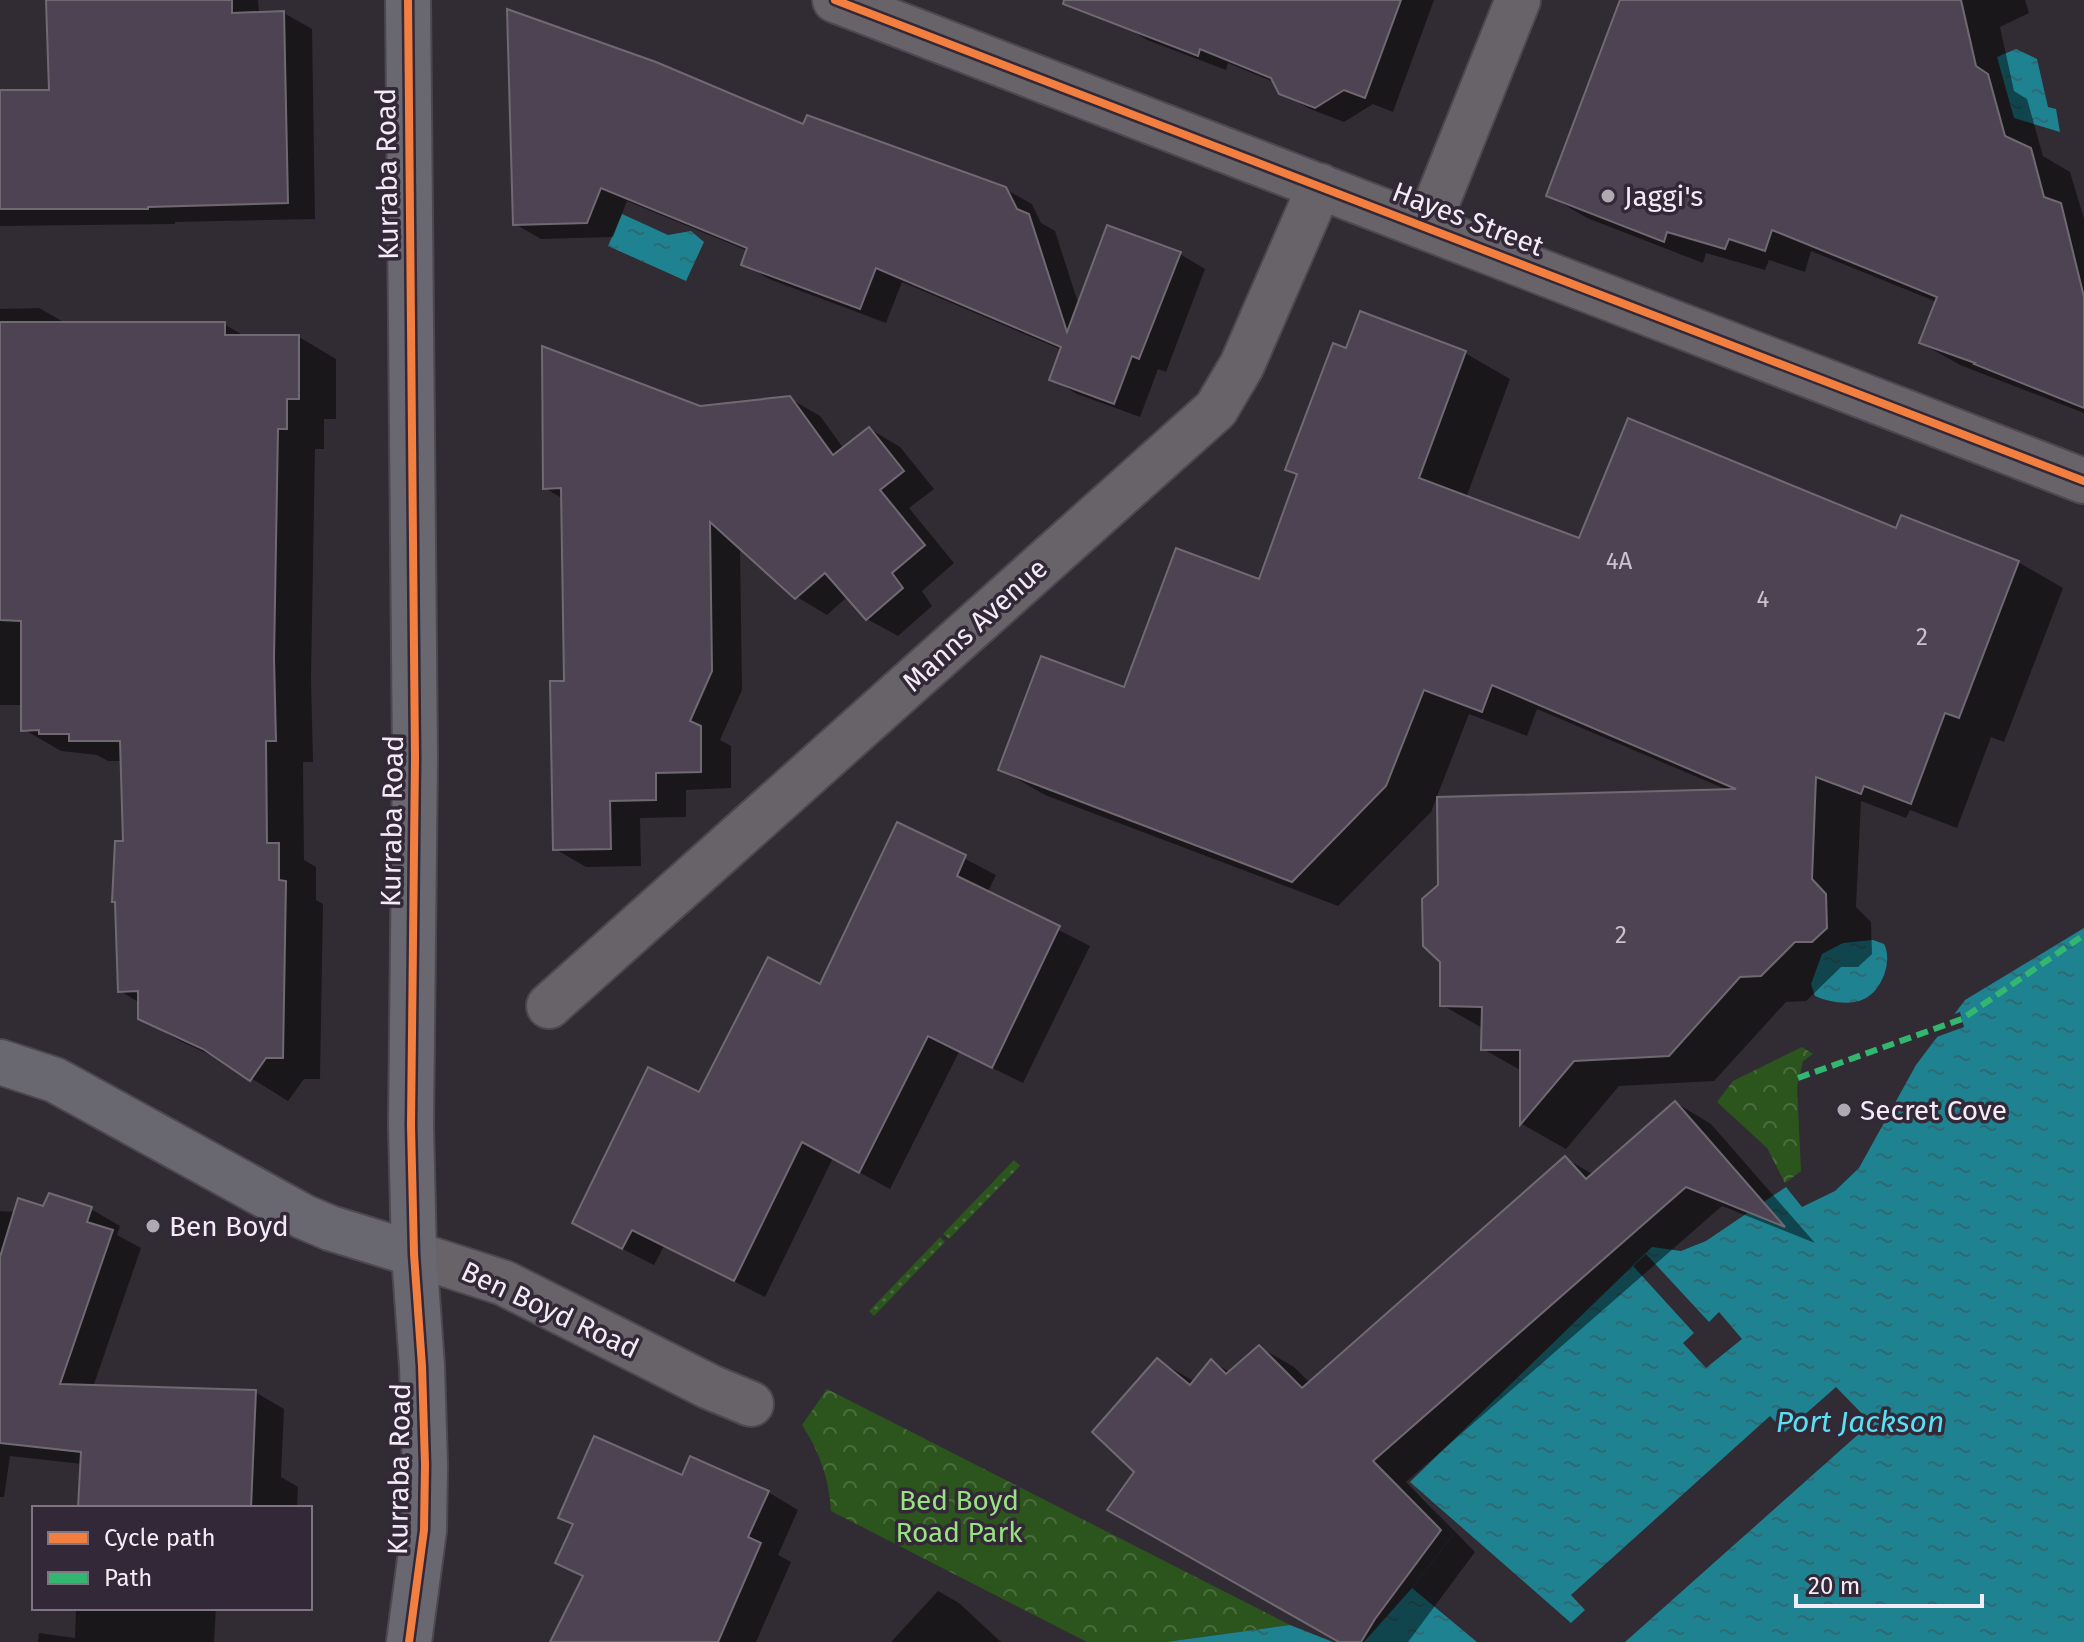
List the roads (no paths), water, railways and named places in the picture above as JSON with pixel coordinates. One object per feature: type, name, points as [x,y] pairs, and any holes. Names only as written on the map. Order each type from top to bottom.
[{"type":"main road","name":"Kurraba Road","points":[[408,0],[415,758],[410,1060],[414,1254],[425,1465],[424,1530],[409,1642]]},
{"type":"main road","name":"Ben Boyd Road","points":[[0,1062],[55,1080],[304,1217],[414,1254]]},
{"type":"street","name":"Hayes Street","points":[[835,0],[2084,481]]},
{"type":"street","points":[[1427,227],[1518,0]]},
{"type":"street","name":"Manns Avenue","points":[[549,1006],[1216,409],[1242,365],[1320,186]]},
{"type":"street","name":"Ben Boyd Road","points":[[414,1254],[504,1283],[710,1387],[751,1404]]},
{"type":"water","points":[[2016,49],[2037,59],[2048,107],[2056,109],[2060,132],[2014,118],[1997,57]]},
{"type":"water","points":[[622,214],[668,235],[691,231],[704,242],[686,281],[608,246]]},
{"type":"water","name":"Port Jackson","points":[[2084,928],[2084,1642],[1364,1642],[1453,1535],[1410,1482],[1652,1247],[1681,1251],[1706,1241],[1786,1187],[1802,1207],[1835,1191],[1859,1168],[1916,1065],[1965,1000]]},
{"type":"water","points":[[1873,940],[1884,944],[1887,959],[1881,983],[1870,995],[1846,1003],[1815,996],[1811,984],[1822,954],[1843,943]]},
{"type":"water","points":[[1290,1625],[1333,1642],[1166,1642]]},
{"type":"place","name":"Jaggi's","points":[[1608,196]]},
{"type":"place","name":"Secret Cove","points":[[1844,1110]]},
{"type":"place","name":"Ben Boyd","points":[[153,1226]]},
{"type":"park label","name":"Bed Boyd Road Park","points":[[959,1516]]}]
